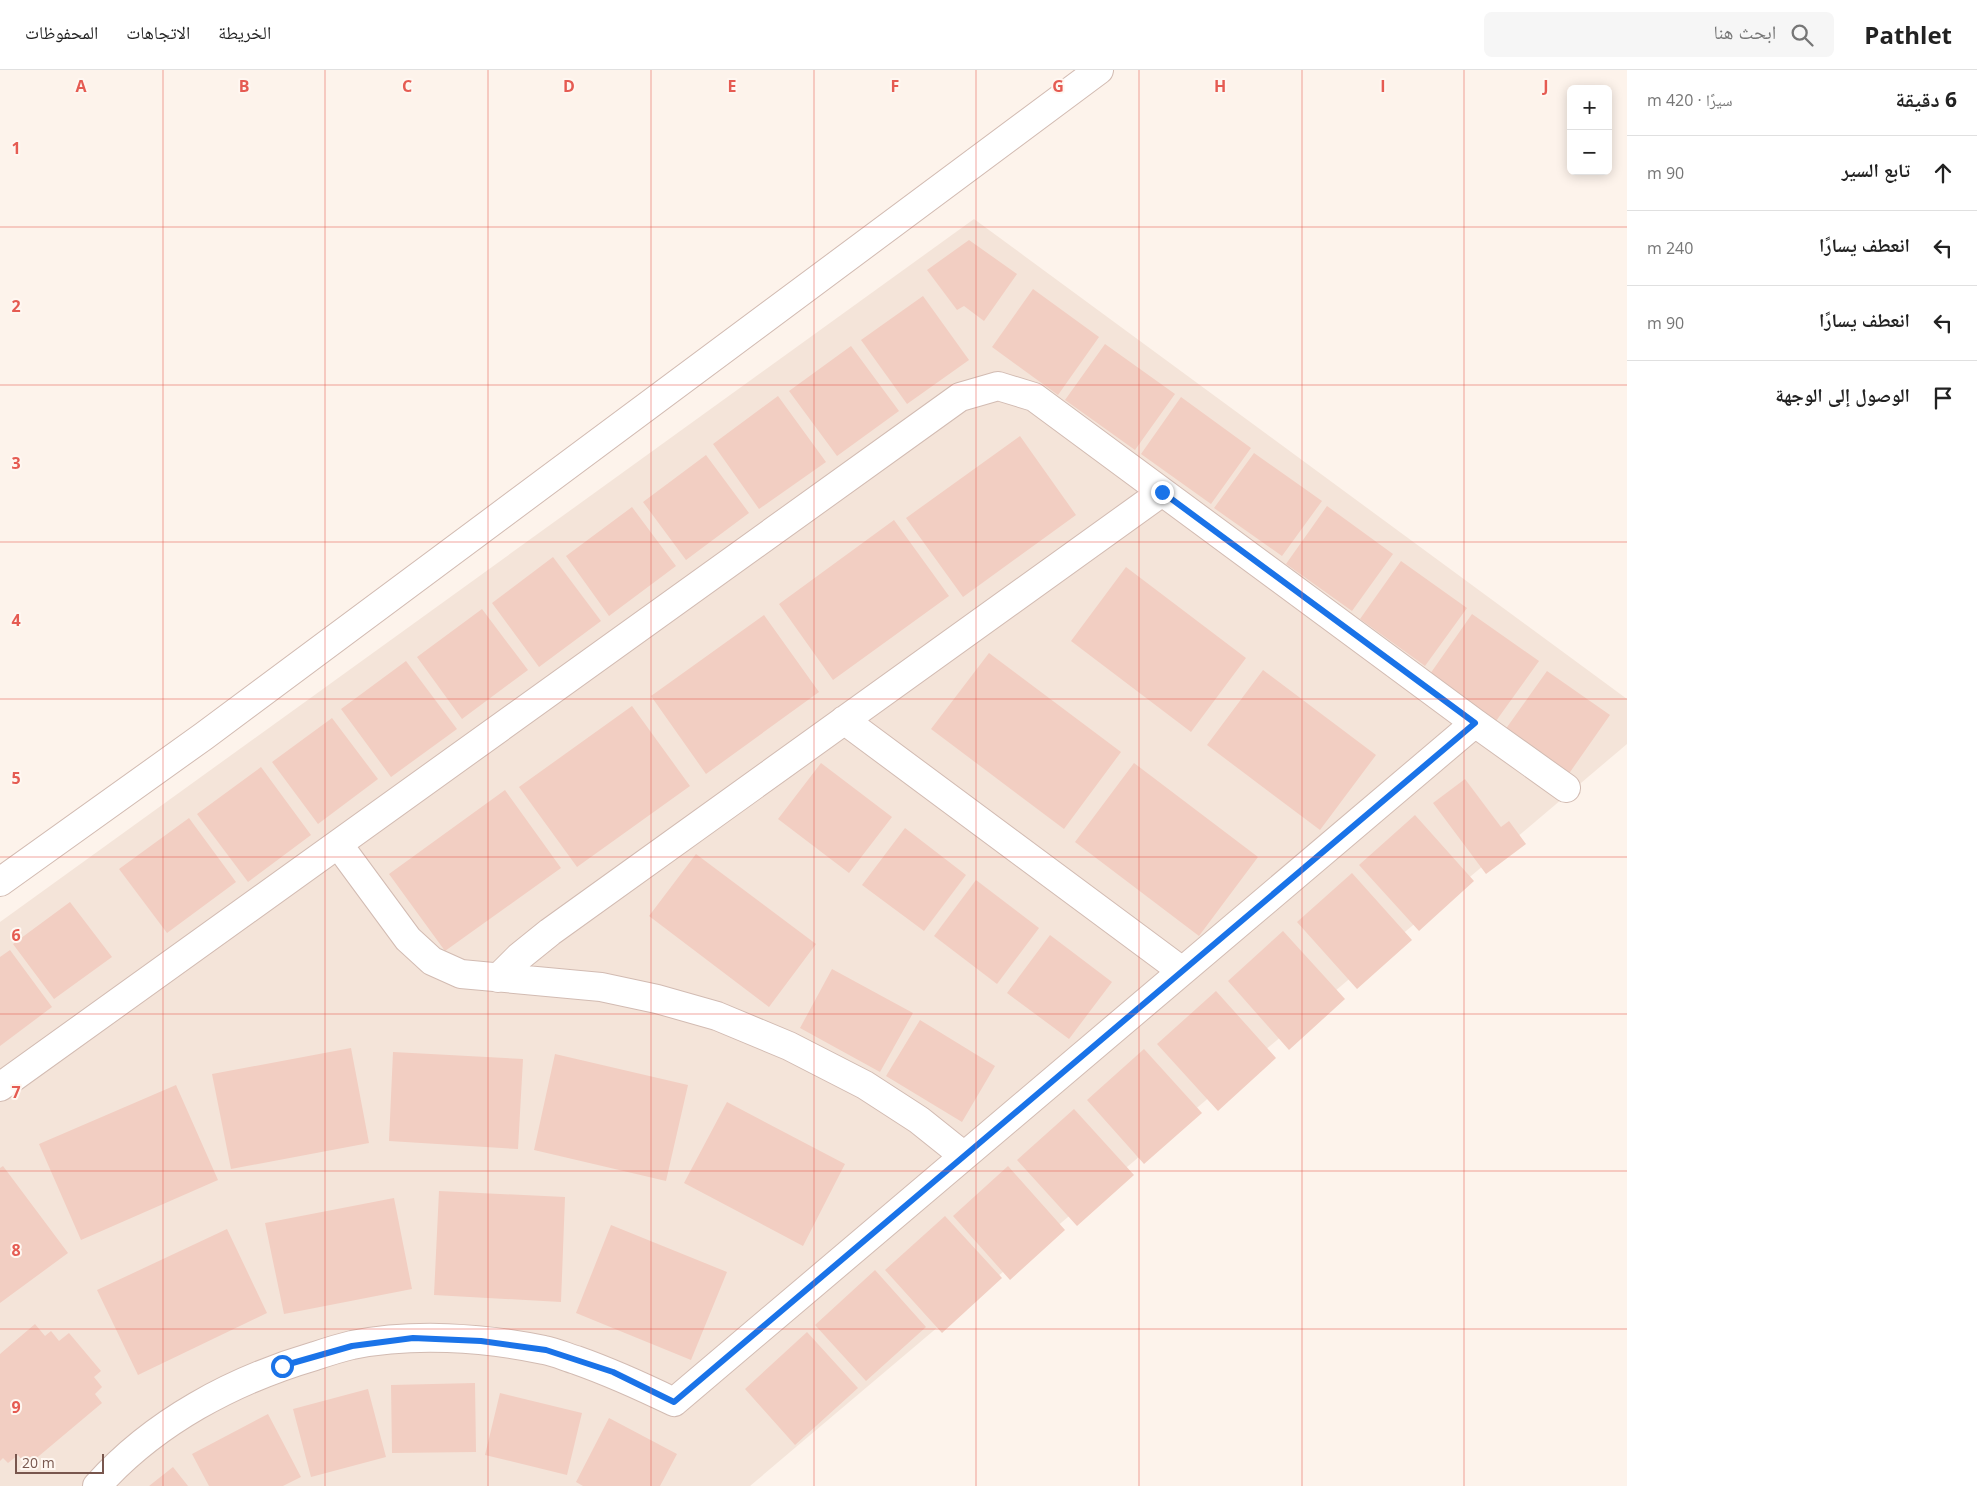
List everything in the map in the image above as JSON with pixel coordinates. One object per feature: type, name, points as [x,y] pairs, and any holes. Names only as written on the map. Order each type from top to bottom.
[{"type":"street","points":[[0,882],[204,736],[1099,70]]},
{"type":"street","points":[[0,1087],[960,397],[998,386],[1034,397],[1475,723],[1566,788]]},
{"type":"street","points":[[498,978],[550,932],[1162,492]]},
{"type":"street","points":[[844,720],[1182,971]]},
{"type":"street","points":[[97,1486],[114,1467],[168,1423],[221,1391],[282,1366],[352,1346],[413,1338],[481,1341],[546,1350],[613,1372],[674,1402],[1475,723]]},
{"type":"street","points":[[338,844],[408,939],[432,961],[461,974],[601,987],[657,999],[717,1016],[789,1046],[865,1085],[919,1120],[964,1156]]},
{"type":"shaded area","points":[[974,219],[1627,699],[1627,744],[750,1486],[0,1486],[0,922]]},
{"type":"building","points":[[969,240],[1017,274],[984,321],[964,306],[957,310],[927,270]]},
{"type":"building","points":[[1033,289],[1099,337],[1058,395],[992,347]]},
{"type":"building","points":[[923,296],[969,360],[907,404],[861,340]]},
{"type":"building","points":[[1105,344],[1175,394],[1135,450],[1065,400]]},
{"type":"building","points":[[851,346],[899,411],[837,456],[789,391]]},
{"type":"building","points":[[778,396],[826,462],[759,509],[713,444]]},
{"type":"building","points":[[1181,397],[1251,448],[1211,504],[1141,454]]},
{"type":"building","points":[[1020,436],[1076,515],[963,597],[906,518]]},
{"type":"building","points":[[1254,453],[1322,501],[1282,556],[1214,508]]},
{"type":"building","points":[[706,455],[749,513],[686,560],[643,502]]},
{"type":"building","points":[[1327,506],[1393,554],[1352,611],[1286,564]]},
{"type":"building","points":[[632,507],[676,566],[609,616],[566,556]]},
{"type":"building","points":[[894,520],[949,596],[833,680],[779,604]]},
{"type":"building","points":[[553,557],[601,621],[539,667],[492,603]]},
{"type":"building","points":[[1401,561],[1467,608],[1425,666],[1360,619]]},
{"type":"building","points":[[1126,567],[1246,658],[1191,732],[1071,641]]},
{"type":"building","points":[[482,609],[528,670],[462,719],[417,657]]},
{"type":"building","points":[[1472,614],[1539,661],[1496,721],[1430,674]]},
{"type":"building","points":[[764,615],[819,692],[706,774],[651,696]]},
{"type":"building","points":[[989,653],[1121,752],[1064,829],[931,729]]},
{"type":"building","points":[[406,661],[457,729],[391,777],[341,709]]},
{"type":"building","points":[[1263,670],[1376,755],[1320,830],[1207,745]]},
{"type":"building","points":[[1547,671],[1610,715],[1568,775],[1505,730]]},
{"type":"building","points":[[632,706],[690,786],[577,867],[519,787]]},
{"type":"building","points":[[332,718],[378,779],[318,824],[272,762]]},
{"type":"building","points":[[821,763],[892,817],[849,873],[778,819]]},
{"type":"building","points":[[1134,763],[1258,857],[1199,936],[1075,842]]},
{"type":"building","points":[[261,767],[311,835],[248,882],[197,814]]},
{"type":"building","points":[[1465,779],[1501,827],[1509,821],[1526,844],[1486,874],[1433,803]]},
{"type":"building","points":[[505,790],[561,868],[445,951],[389,874]]},
{"type":"building","points":[[1415,815],[1474,881],[1419,931],[1359,865]]},
{"type":"building","points":[[189,818],[236,882],[167,933],[119,869]]},
{"type":"building","points":[[905,828],[966,875],[924,931],[862,885]]},
{"type":"building","points":[[696,854],[816,944],[769,1007],[649,916]]},
{"type":"building","points":[[1352,873],[1412,940],[1357,989],[1297,922]]},
{"type":"building","points":[[976,880],[1039,928],[997,984],[934,936]]},
{"type":"building","points":[[70,902],[112,957],[54,999],[13,944]]},
{"type":"building","points":[[1283,931],[1345,999],[1289,1050],[1228,981]]},
{"type":"building","points":[[1050,935],[1112,982],[1069,1039],[1007,993]]},
{"type":"building","points":[[10,950],[52,1007],[0,1046],[0,957]]},
{"type":"building","points":[[832,969],[913,1013],[880,1072],[800,1028]]},
{"type":"building","points":[[1216,991],[1276,1058],[1218,1111],[1157,1044]]},
{"type":"building","points":[[920,1020],[995,1066],[962,1122],[886,1076]]},
{"type":"building","points":[[351,1048],[369,1143],[231,1169],[212,1074]]},
{"type":"building","points":[[1144,1049],[1202,1113],[1144,1164],[1087,1100]]},
{"type":"building","points":[[393,1052],[523,1059],[518,1149],[389,1141]]},
{"type":"building","points":[[555,1054],[688,1085],[666,1181],[534,1150]]},
{"type":"building","points":[[176,1085],[218,1180],[81,1240],[39,1144]]},
{"type":"building","points":[[727,1102],[845,1164],[803,1246],[684,1183]]},
{"type":"building","points":[[1074,1109],[1134,1175],[1077,1226],[1017,1160]]},
{"type":"building","points":[[3,1166],[68,1253],[0,1303],[0,1168]]},
{"type":"building","points":[[1008,1166],[1065,1230],[1010,1280],[953,1216]]},
{"type":"building","points":[[439,1191],[565,1197],[561,1302],[434,1295]]},
{"type":"building","points":[[394,1198],[412,1289],[284,1314],[265,1223]]},
{"type":"building","points":[[945,1216],[1002,1278],[942,1333],[885,1270]]},
{"type":"building","points":[[611,1225],[727,1272],[691,1360],[576,1313]]},
{"type":"building","points":[[227,1229],[267,1313],[138,1375],[97,1290]]},
{"type":"building","points":[[875,1270],[926,1327],[866,1381],[815,1325]]},
{"type":"building","points":[[35,1324],[45,1336],[51,1331],[59,1341],[69,1333],[101,1371],[94,1377],[102,1387],[95,1394],[102,1403],[27,1466],[18,1455],[8,1463],[3,1458],[0,1461],[0,1354]]},
{"type":"building","points":[[807,1332],[858,1388],[795,1445],[745,1389]]},
{"type":"building","points":[[475,1383],[476,1452],[392,1453],[391,1385]]},
{"type":"building","points":[[368,1389],[386,1457],[311,1477],[293,1409]]},
{"type":"building","points":[[500,1393],[582,1413],[567,1475],[485,1455]]},
{"type":"building","points":[[268,1414],[301,1477],[283,1486],[209,1486],[192,1454]]},
{"type":"building","points":[[609,1418],[677,1454],[660,1486],[583,1486],[576,1482]]},
{"type":"building","points":[[173,1467],[188,1486],[149,1486]]},
{"type":"route","points":[[282,1366],[352,1346],[413,1338],[481,1341],[546,1350],[613,1372],[674,1402],[1475,723],[1162,492]]}]
